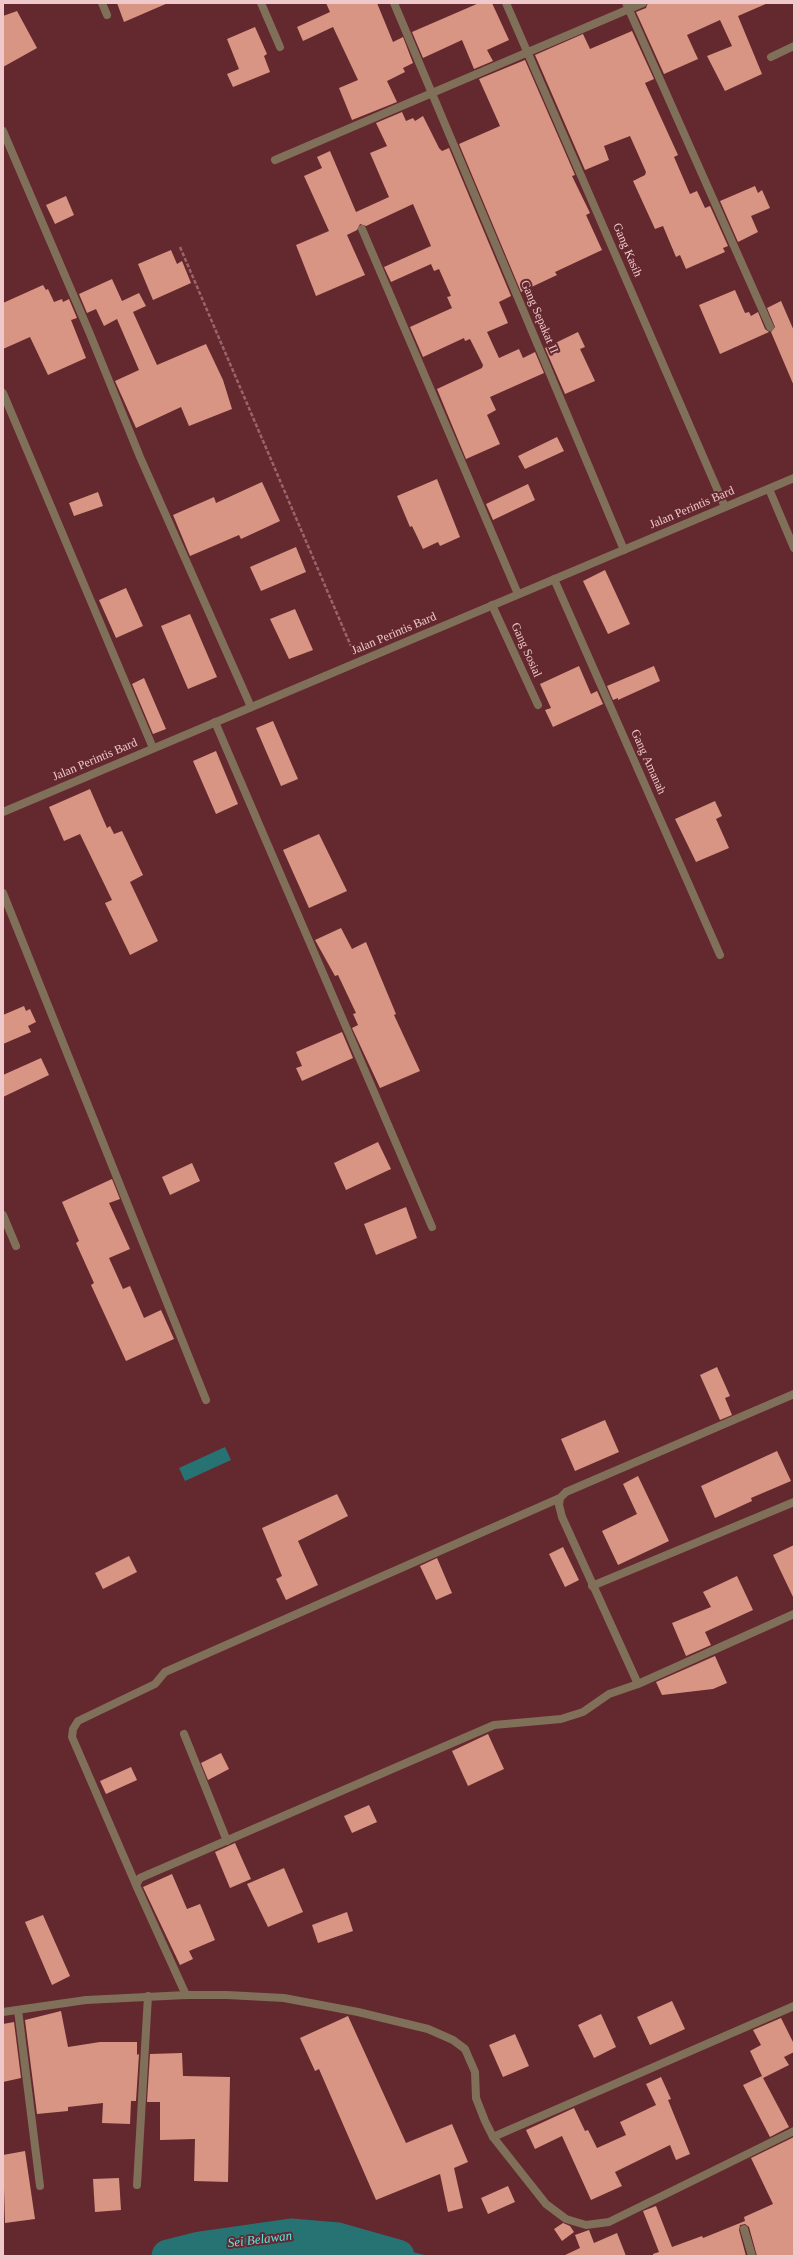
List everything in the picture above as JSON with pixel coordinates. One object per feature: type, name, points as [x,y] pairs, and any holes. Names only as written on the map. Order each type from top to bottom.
[{"type":"street","points":[[102,3],[108,15]]},
{"type":"street","points":[[262,3],[280,47]]},
{"type":"street","name":"Gang Sepakat II","points":[[394,3],[624,550]]},
{"type":"street","name":"Gang Kasih","points":[[506,3],[529,52],[725,507]]},
{"type":"street","points":[[275,160],[529,52],[627,6],[643,3]]},
{"type":"street","points":[[627,6],[770,327]]},
{"type":"street","points":[[771,57],[794,46]]},
{"type":"street","points":[[3,131],[90,334],[140,457],[251,707]]},
{"type":"street","points":[[362,229],[518,594]]},
{"type":"street","points":[[3,393],[153,748]]},
{"type":"street","name":"Jalan Perintis Bard","points":[[3,812],[794,478]]},
{"type":"street","points":[[769,489],[794,548]]},
{"type":"street","name":"Gang Amanah","points":[[554,580],[720,955]]},
{"type":"street","name":"Gang Sosial","points":[[492,606],[538,705]]},
{"type":"street","points":[[214,722],[432,1227]]},
{"type":"street","points":[[3,893],[206,1400]]},
{"type":"street","points":[[3,1215],[16,1246]]},
{"type":"street","points":[[186,1995],[136,1885],[72,1737],[73,1729],[78,1721],[154,1684],[164,1672],[560,1498],[566,1492],[794,1394]]},
{"type":"street","points":[[560,1498],[562,1517],[592,1586],[638,1684]]},
{"type":"street","points":[[592,1586],[794,1502]]},
{"type":"street","points":[[136,1885],[140,1878],[494,1726],[561,1719],[583,1712],[609,1694],[638,1684],[794,1614]]},
{"type":"street","points":[[184,1734],[226,1841]]},
{"type":"street","points":[[3,2012],[86,2000],[148,1996],[186,1995],[284,1998],[358,2012],[428,2029],[453,2040],[465,2049],[475,2072],[476,2098],[485,2121],[494,2137],[546,2204],[566,2219],[586,2225],[610,2222],[794,2131]]},
{"type":"street","points":[[137,2185],[148,1996]]},
{"type":"street","points":[[494,2137],[794,2006]]},
{"type":"street","points":[[18,2010],[40,2186]]},
{"type":"street","points":[[744,2229],[752,2256]]},
{"type":"path","points":[[180,247],[357,662]]},
{"type":"water","points":[[225,1447],[231,1460],[185,1481],[179,1468]]},
{"type":"water","name":"Sei Belawan","points":[[319,2238],[368,2240],[428,2256],[150,2256],[177,2251]]},
{"type":"building","points":[[117,3],[168,3],[124,22]]},
{"type":"building","points":[[326,3],[377,3],[393,42],[403,37],[413,63],[403,68],[405,72],[387,81],[397,102],[352,120],[339,88],[358,80],[333,27],[303,41],[297,27],[330,12]]},
{"type":"building","points":[[479,3],[492,3],[509,40],[487,50],[493,61],[474,69],[462,40],[423,58],[412,32]]},
{"type":"building","points":[[648,3],[768,3],[738,16],[762,74],[725,91],[707,56],[732,46],[720,20],[687,35],[698,59],[664,74],[636,12],[646,8]]},
{"type":"building","points":[[17,11],[37,48],[3,67],[3,16]]},
{"type":"building","points":[[255,27],[267,54],[264,56],[270,72],[233,87],[227,74],[239,69],[227,39]]},
{"type":"building","points":[[632,31],[654,79],[645,83],[678,155],[674,157],[690,194],[697,191],[705,208],[710,206],[728,246],[723,248],[725,252],[686,269],[680,255],[676,257],[663,226],[655,229],[633,181],[645,175],[646,172],[630,136],[604,146],[609,160],[585,170],[535,55],[583,34],[590,49]]},
{"type":"building","points":[[525,60],[575,175],[572,176],[590,213],[586,215],[602,250],[555,272],[557,275],[521,292],[459,144],[500,126],[479,79]]},
{"type":"building","points":[[402,112],[406,121],[413,118],[415,121],[423,116],[439,148],[442,151],[449,148],[511,296],[499,302],[508,323],[487,332],[499,358],[519,349],[523,358],[535,352],[544,373],[490,397],[496,410],[487,415],[500,444],[466,459],[437,389],[482,368],[483,365],[470,339],[465,341],[464,338],[423,357],[410,327],[452,308],[447,297],[451,296],[439,269],[434,271],[431,264],[391,282],[384,267],[431,246],[413,204],[366,226],[360,224],[357,230],[347,235],[365,275],[316,296],[296,245],[329,231],[304,176],[322,168],[317,157],[330,151],[356,212],[389,197],[370,153],[387,146],[376,123]]},
{"type":"building","points":[[755,186],[758,193],[762,190],[770,208],[751,216],[758,232],[738,242],[720,201]]},
{"type":"building","points":[[66,196],[74,215],[55,224],[46,205]]},
{"type":"building","points":[[171,250],[177,264],[182,261],[191,283],[153,300],[138,264]]},
{"type":"building","points":[[112,279],[122,301],[139,293],[146,306],[133,312],[157,365],[206,344],[223,380],[232,409],[189,426],[181,407],[136,428],[115,381],[139,370],[117,319],[104,326],[96,309],[87,313],[79,294]]},
{"type":"building","points":[[43,285],[46,290],[48,289],[54,302],[62,299],[63,302],[69,299],[77,318],[71,320],[86,358],[48,375],[30,337],[3,349],[3,303]]},
{"type":"building","points":[[735,290],[745,313],[749,312],[751,316],[758,312],[765,329],[769,332],[720,354],[699,305]]},
{"type":"building","points":[[781,301],[794,331],[794,386],[771,332],[775,327],[767,308]]},
{"type":"building","points":[[578,332],[585,347],[580,349],[595,381],[565,394],[545,348]]},
{"type":"building","points":[[557,437],[564,451],[525,469],[518,456]]},
{"type":"building","points":[[437,479],[460,537],[440,546],[438,542],[423,549],[412,526],[410,527],[397,496]]},
{"type":"building","points":[[262,482],[280,521],[241,539],[239,535],[190,556],[173,515],[214,497],[216,503]]},
{"type":"building","points":[[528,484],[535,500],[493,520],[486,504]]},
{"type":"building","points":[[98,492],[103,506],[74,516],[69,503]]},
{"type":"building","points":[[296,547],[306,572],[261,591],[250,567]]},
{"type":"building","points":[[605,570],[630,624],[608,634],[583,581]]},
{"type":"building","points":[[126,588],[143,626],[116,638],[99,600]]},
{"type":"building","points":[[295,609],[313,650],[289,659],[270,619]]},
{"type":"building","points":[[190,614],[217,677],[188,689],[161,626]]},
{"type":"building","points":[[579,666],[591,694],[597,691],[603,704],[553,727],[545,710],[551,708],[540,684]]},
{"type":"building","points":[[654,666],[660,681],[618,700],[618,698],[613,700],[607,686]]},
{"type":"building","points":[[144,678],[166,729],[153,734],[132,684]]},
{"type":"building","points":[[273,721],[298,779],[281,786],[256,728]]},
{"type":"building","points":[[216,751],[238,804],[216,814],[193,761]]},
{"type":"building","points":[[90,789],[107,828],[110,826],[114,834],[122,831],[143,875],[130,882],[158,941],[130,955],[105,903],[112,900],[80,834],[64,841],[49,807]]},
{"type":"building","points":[[715,801],[722,816],[716,819],[729,848],[696,862],[675,819]]},
{"type":"building","points":[[319,834],[347,891],[309,908],[283,850]]},
{"type":"building","points":[[341,928],[352,949],[366,942],[396,1014],[394,1015],[420,1071],[380,1088],[352,1028],[358,1025],[353,1014],[356,1013],[338,975],[335,976],[315,940]]},
{"type":"building","points":[[24,1006],[26,1011],[30,1009],[36,1022],[28,1026],[31,1032],[3,1044],[3,1015]]},
{"type":"building","points":[[342,1032],[353,1058],[302,1081],[296,1068],[302,1066],[296,1052]]},
{"type":"building","points":[[41,1058],[49,1075],[3,1097],[3,1075]]},
{"type":"building","points":[[378,1142],[391,1169],[346,1190],[334,1163]]},
{"type":"building","points":[[192,1163],[200,1181],[170,1195],[162,1177]]},
{"type":"building","points":[[112,1179],[120,1199],[109,1203],[130,1249],[109,1258],[123,1289],[130,1286],[144,1318],[161,1310],[174,1339],[126,1361],[91,1285],[94,1283],[76,1243],[79,1241],[62,1202]]},
{"type":"building","points":[[406,1207],[417,1238],[376,1255],[364,1224]]},
{"type":"building","points":[[717,1367],[730,1396],[725,1398],[732,1415],[720,1420],[700,1375]]},
{"type":"building","points":[[605,1420],[619,1452],[575,1471],[561,1439]]},
{"type":"building","points":[[777,1451],[791,1481],[751,1498],[752,1501],[715,1518],[701,1486]]},
{"type":"building","points":[[638,1476],[669,1541],[618,1565],[602,1531],[637,1514],[623,1484]]},
{"type":"building","points":[[337,1494],[348,1516],[298,1541],[318,1585],[286,1600],[276,1579],[282,1576],[262,1528]]},
{"type":"building","points":[[794,1545],[794,1599],[773,1555]]},
{"type":"building","points":[[563,1547],[579,1580],[565,1587],[549,1554]]},
{"type":"building","points":[[129,1556],[137,1572],[103,1589],[95,1573]]},
{"type":"building","points":[[437,1558],[452,1593],[436,1600],[420,1566]]},
{"type":"building","points":[[737,1576],[753,1610],[705,1632],[711,1645],[686,1656],[672,1623],[711,1607],[703,1592]]},
{"type":"building","points":[[715,1656],[727,1683],[713,1689],[662,1695],[656,1682]]},
{"type":"building","points":[[488,1734],[504,1769],[468,1786],[452,1751]]},
{"type":"building","points":[[221,1753],[229,1769],[208,1780],[201,1763]]},
{"type":"building","points":[[131,1767],[137,1780],[106,1794],[100,1781]]},
{"type":"building","points":[[369,1805],[377,1822],[352,1833],[344,1816]]},
{"type":"building","points":[[235,1843],[251,1879],[230,1888],[215,1852]]},
{"type":"building","points":[[284,1868],[303,1912],[268,1927],[247,1884]]},
{"type":"building","points":[[172,1874],[187,1909],[200,1904],[215,1940],[189,1951],[193,1959],[180,1965],[143,1887]]},
{"type":"building","points":[[347,1912],[353,1931],[318,1943],[312,1925]]},
{"type":"building","points":[[43,1915],[70,1976],[52,1985],[25,1922]]},
{"type":"building","points":[[672,2001],[685,2029],[650,2045],[637,2017]]},
{"type":"building","points":[[61,2011],[68,2047],[100,2042],[137,2042],[137,2055],[139,2054],[136,2101],[131,2101],[130,2124],[102,2123],[103,2103],[68,2107],[68,2111],[37,2114],[25,2020]]},
{"type":"building","points":[[601,2014],[616,2047],[594,2058],[578,2025]]},
{"type":"building","points":[[348,2016],[406,2143],[452,2124],[468,2162],[454,2168],[463,2208],[448,2212],[440,2174],[376,2200],[319,2069],[315,2071],[300,2038]]},
{"type":"building","points":[[781,2018],[794,2044],[794,2052],[784,2057],[789,2065],[763,2078],[750,2051],[761,2045],[753,2030]]},
{"type":"building","points":[[14,2022],[21,2078],[3,2082],[3,2024]]},
{"type":"building","points":[[515,2034],[529,2066],[503,2077],[489,2045]]},
{"type":"building","points":[[182,2053],[183,2076],[230,2077],[228,2182],[194,2181],[195,2139],[160,2140],[160,2102],[147,2102],[150,2054]]},
{"type":"building","points":[[762,2076],[789,2127],[770,2137],[743,2085]]},
{"type":"building","points":[[661,2077],[671,2099],[668,2100],[690,2154],[676,2160],[670,2145],[615,2172],[622,2186],[591,2200],[562,2136],[535,2149],[526,2130],[574,2108],[585,2131],[588,2130],[597,2148],[626,2135],[620,2122],[656,2105],[646,2084]]},
{"type":"building","points":[[794,2137],[794,2256],[757,2256],[749,2227],[745,2224],[740,2225],[739,2230],[746,2256],[653,2256],[653,2254],[659,2252],[643,2211],[656,2206],[672,2247],[702,2236],[703,2238],[745,2221],[744,2217],[773,2204],[751,2158]]},
{"type":"building","points":[[25,2151],[35,2219],[5,2223],[3,2155]]},
{"type":"building","points":[[119,2178],[121,2210],[95,2212],[93,2179]]},
{"type":"building","points":[[508,2186],[515,2202],[488,2214],[481,2198]]},
{"type":"building","points":[[563,2223],[570,2226],[574,2232],[562,2241],[554,2229]]},
{"type":"building","points":[[589,2230],[594,2243],[617,2233],[626,2256],[563,2256],[580,2248],[575,2235]]},
{"type":"waterway","name":"Sei Belawan","points":[[168,2256],[200,2248],[291,2235],[338,2239],[398,2256]]}]
